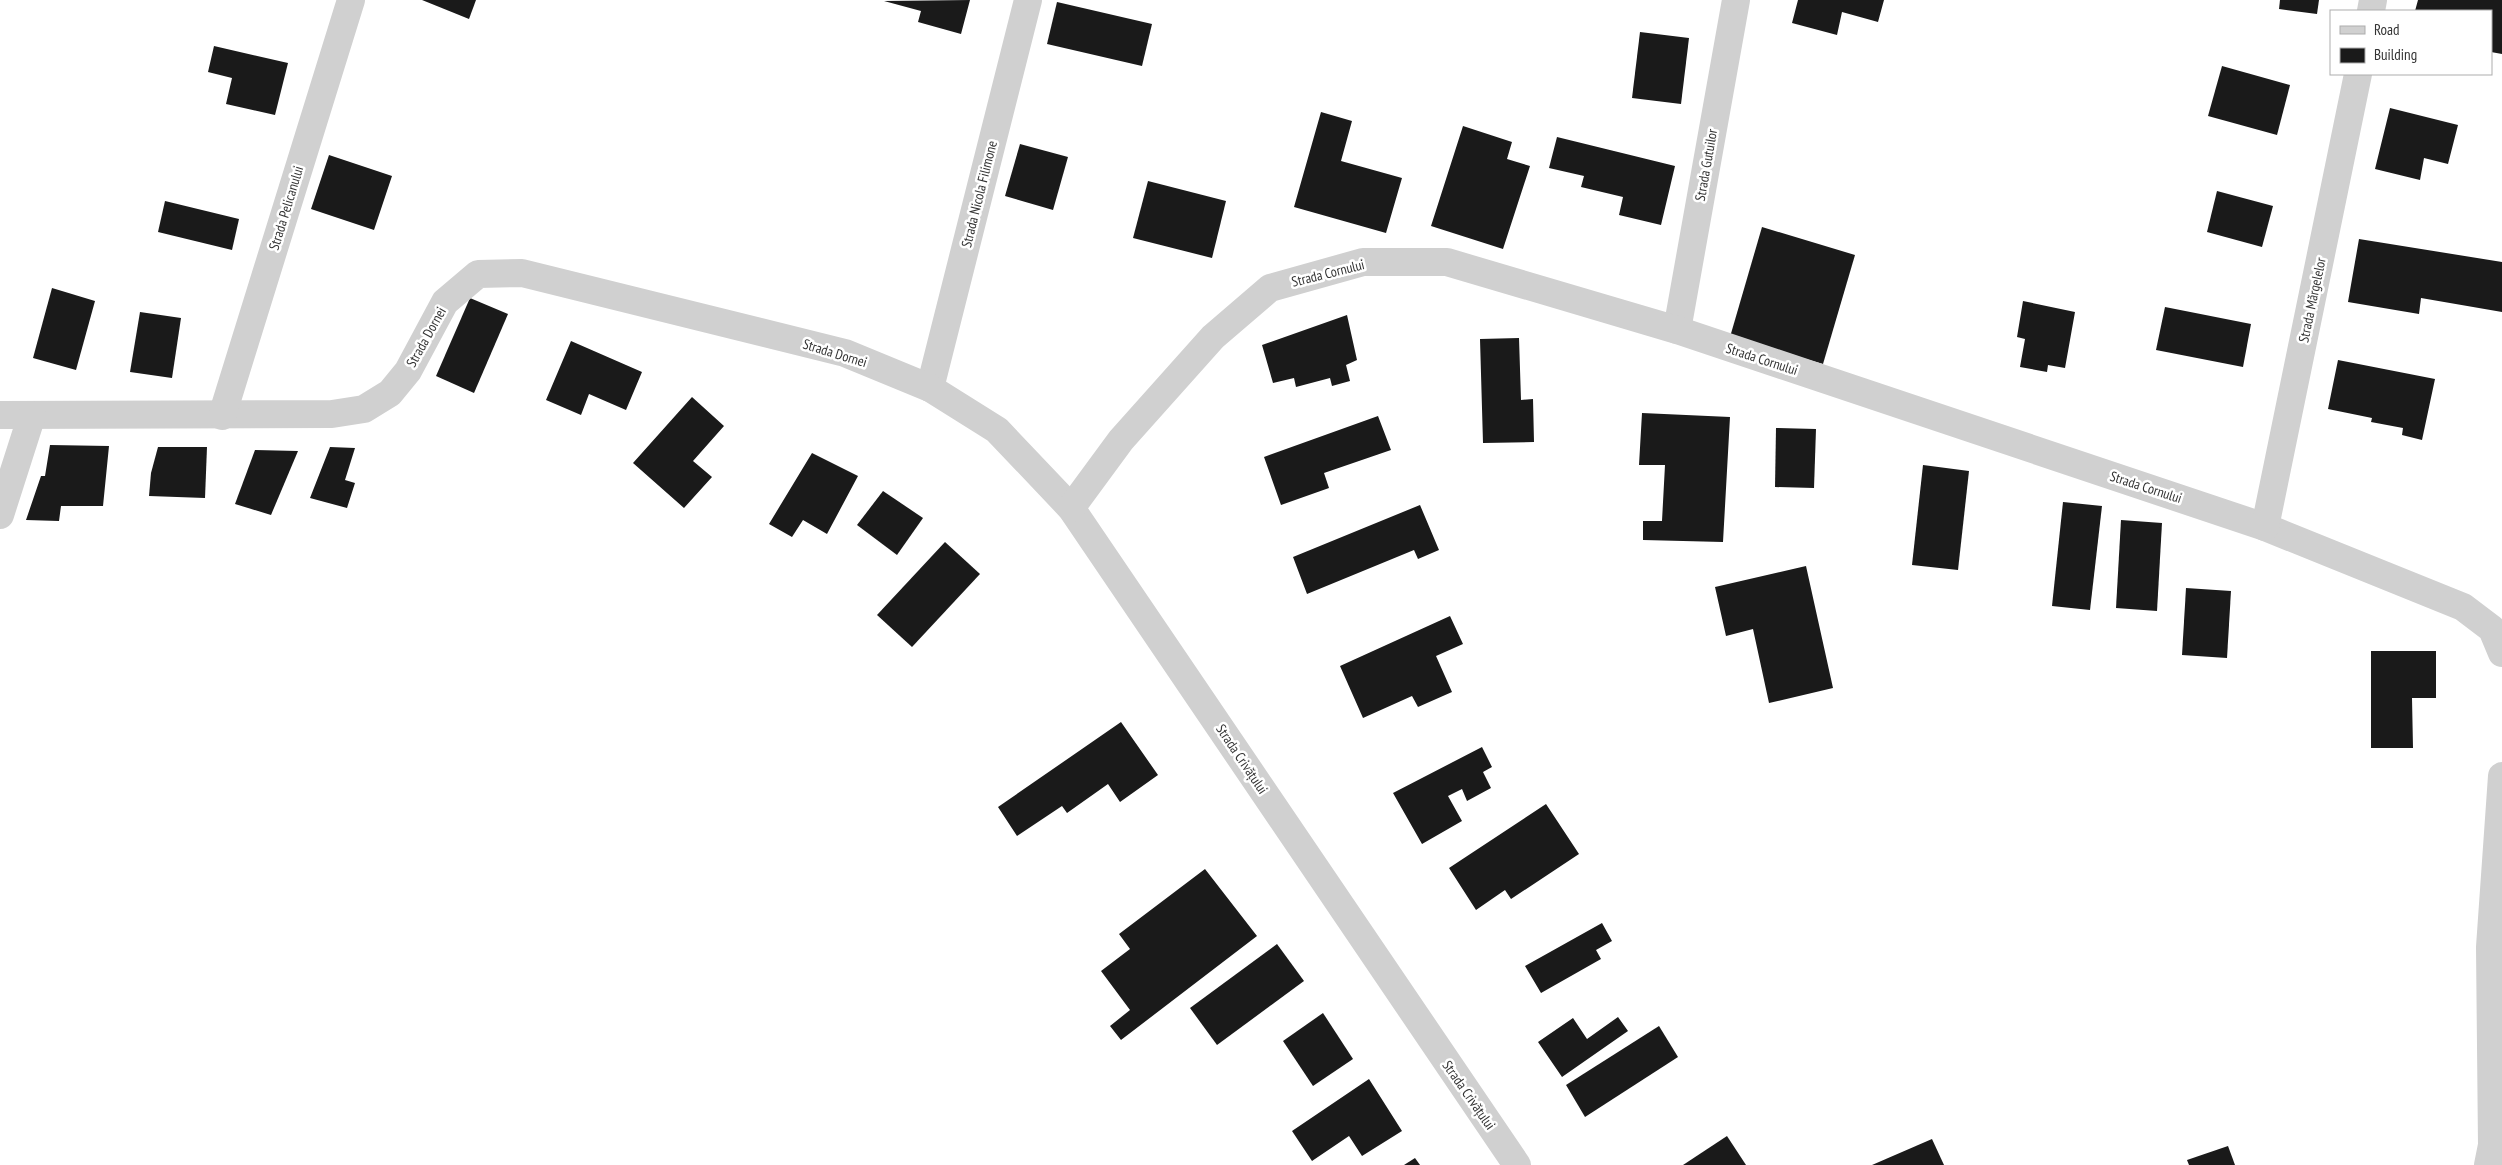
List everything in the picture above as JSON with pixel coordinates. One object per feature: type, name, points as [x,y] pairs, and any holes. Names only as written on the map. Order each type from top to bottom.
[{"type":"street","name":"Strada Pelicanului","points":[[222,416],[351,0]]},
{"type":"street","name":"Strada Nicola Filimone","points":[[930,388],[1028,0]]},
{"type":"street","name":"Strada Gutuilor","points":[[1676,330],[1736,0]]},
{"type":"street","name":"Strada Mărgelelor","points":[[2265,526],[2358,75]]},
{"type":"street","name":"Strada Cornului","points":[[1071,508],[1121,440],[1214,337],[1270,288],[1363,262],[1447,262],[1676,330],[2265,526],[2463,607],[2492,629],[2502,653]]},
{"type":"street","name":"Strada Dornei","points":[[0,415],[222,416],[332,414],[364,409],[390,394],[408,371],[446,302],[478,274],[522,273],[845,353],[930,388]]},
{"type":"street","name":"Strada Crivățului","points":[[930,388],[997,430],[1071,508],[1517,1165]]},
{"type":"street","points":[[0,515],[32,415]]},
{"type":"street","points":[[2488,1165],[2492,1145],[2502,776]]},
{"type":"building","points":[[422,0],[476,0],[469,19]]},
{"type":"building","points":[[970,0],[961,34],[918,22],[921,11],[884,1]]},
{"type":"building","points":[[1798,0],[1884,0],[1878,22],[1842,12],[1837,35],[1792,23]]},
{"type":"building","points":[[2280,0],[2319,0],[2317,14],[2279,9]]},
{"type":"building","points":[[2418,0],[2502,0],[2502,54],[2492,52],[2492,10],[2415,10]]},
{"type":"building","points":[[1057,2],[1152,24],[1142,66],[1047,44]]},
{"type":"building","points":[[1640,32],[1689,38],[1681,104],[1632,98]]},
{"type":"building","points":[[214,46],[288,63],[275,115],[226,104],[232,78],[208,72]]},
{"type":"building","points":[[2222,66],[2290,85],[2277,135],[2208,116]]},
{"type":"building","points":[[2390,108],[2458,125],[2448,164],[2424,158],[2420,180],[2375,169]]},
{"type":"building","points":[[1321,112],[1352,121],[1341,161],[1402,178],[1386,233],[1294,207]]},
{"type":"building","points":[[1463,126],[1512,142],[1507,159],[1530,166],[1503,249],[1431,226]]},
{"type":"building","points":[[1557,137],[1675,166],[1661,225],[1619,215],[1623,197],[1581,187],[1584,176],[1549,168]]},
{"type":"building","points":[[1020,144],[1068,157],[1053,210],[1005,196]]},
{"type":"building","points":[[329,155],[392,176],[374,230],[311,209]]},
{"type":"building","points":[[1148,181],[1226,201],[1212,258],[1133,238]]},
{"type":"building","points":[[2217,191],[2273,206],[2262,247],[2207,232]]},
{"type":"building","points":[[165,201],[239,219],[232,250],[158,232]]},
{"type":"building","points":[[1762,227],[1855,255],[1823,364],[1730,337]]},
{"type":"building","points":[[2359,239],[2502,262],[2502,312],[2421,298],[2419,314],[2348,302]]},
{"type":"building","points":[[52,288],[95,301],[76,370],[33,358]]},
{"type":"building","points":[[470,298],[508,314],[474,393],[436,376]]},
{"type":"building","points":[[2023,301],[2075,312],[2065,368],[2048,365],[2047,372],[2020,367],[2025,339],[2017,337]]},
{"type":"building","points":[[2165,307],[2251,324],[2243,367],[2156,350]]},
{"type":"building","points":[[140,312],[181,318],[172,378],[130,372]]},
{"type":"building","points":[[1347,315],[1357,360],[1346,365],[1350,381],[1332,386],[1330,378],[1296,387],[1294,378],[1273,383],[1262,345]]},
{"type":"building","points":[[1519,338],[1521,400],[1533,399],[1534,442],[1483,443],[1480,339]]},
{"type":"building","points":[[571,341],[642,372],[626,410],[589,394],[581,415],[546,400]]},
{"type":"building","points":[[2338,360],[2435,379],[2422,440],[2402,435],[2403,428],[2371,422],[2372,418],[2328,409]]},
{"type":"building","points":[[692,397],[724,426],[693,461],[712,477],[684,508],[633,463]]},
{"type":"building","points":[[1642,413],[1730,417],[1723,542],[1643,540],[1643,521],[1662,521],[1665,465],[1639,465]]},
{"type":"building","points":[[1378,416],[1391,450],[1324,473],[1329,488],[1281,505],[1264,457]]},
{"type":"building","points":[[1776,428],[1816,429],[1814,488],[1775,487]]},
{"type":"building","points":[[50,445],[109,446],[103,506],[61,506],[59,521],[26,520],[41,476],[45,476]]},
{"type":"building","points":[[158,447],[207,447],[205,498],[149,496],[151,473]]},
{"type":"building","points":[[330,447],[355,448],[345,480],[355,483],[347,508],[310,498]]},
{"type":"building","points":[[255,450],[298,451],[271,515],[235,504]]},
{"type":"building","points":[[812,453],[858,476],[827,534],[803,520],[792,537],[769,524]]},
{"type":"building","points":[[1923,465],[1969,471],[1958,570],[1912,565]]},
{"type":"building","points":[[883,491],[923,518],[897,555],[857,525]]},
{"type":"building","points":[[2063,502],[2102,506],[2090,610],[2052,606]]},
{"type":"building","points":[[1420,505],[1439,550],[1418,559],[1414,550],[1307,594],[1293,557]]},
{"type":"building","points":[[2121,520],[2162,523],[2157,611],[2116,608]]},
{"type":"building","points":[[945,542],[980,574],[912,647],[877,615]]},
{"type":"building","points":[[1806,566],[1833,688],[1769,703],[1753,629],[1726,636],[1715,587]]},
{"type":"building","points":[[2186,588],[2231,591],[2227,658],[2182,655]]},
{"type":"building","points":[[1450,616],[1463,644],[1436,656],[1452,692],[1418,707],[1412,696],[1363,718],[1340,666]]},
{"type":"building","points":[[2371,651],[2436,651],[2436,698],[2412,698],[2413,748],[2371,748]]},
{"type":"building","points":[[1121,722],[1158,775],[1120,802],[1108,784],[1067,813],[1062,806],[1017,836],[998,807]]},
{"type":"building","points":[[1482,747],[1492,767],[1483,772],[1491,788],[1467,801],[1462,789],[1448,796],[1462,821],[1422,844],[1393,793]]},
{"type":"building","points":[[1546,804],[1579,854],[1511,899],[1505,890],[1476,910],[1449,868]]},
{"type":"building","points":[[1205,869],[1257,936],[1121,1040],[1110,1026],[1130,1010],[1101,971],[1130,949],[1119,934]]},
{"type":"building","points":[[1602,923],[1612,941],[1596,950],[1601,959],[1541,993],[1525,966]]},
{"type":"building","points":[[1277,944],[1304,981],[1217,1045],[1190,1008]]},
{"type":"building","points":[[1323,1013],[1353,1059],[1313,1086],[1283,1041]]},
{"type":"building","points":[[1618,1017],[1628,1031],[1562,1077],[1538,1042],[1573,1018],[1587,1039]]},
{"type":"building","points":[[1659,1026],[1678,1057],[1585,1117],[1566,1085]]},
{"type":"building","points":[[1369,1079],[1402,1131],[1362,1156],[1349,1136],[1312,1161],[1292,1131]]},
{"type":"building","points":[[1727,1136],[1746,1165],[1683,1165]]},
{"type":"building","points":[[1932,1139],[1944,1165],[1872,1165]]},
{"type":"building","points":[[2228,1146],[2235,1165],[2189,1165],[2187,1160]]},
{"type":"building","points":[[1415,1158],[1420,1165],[1404,1165]]}]
